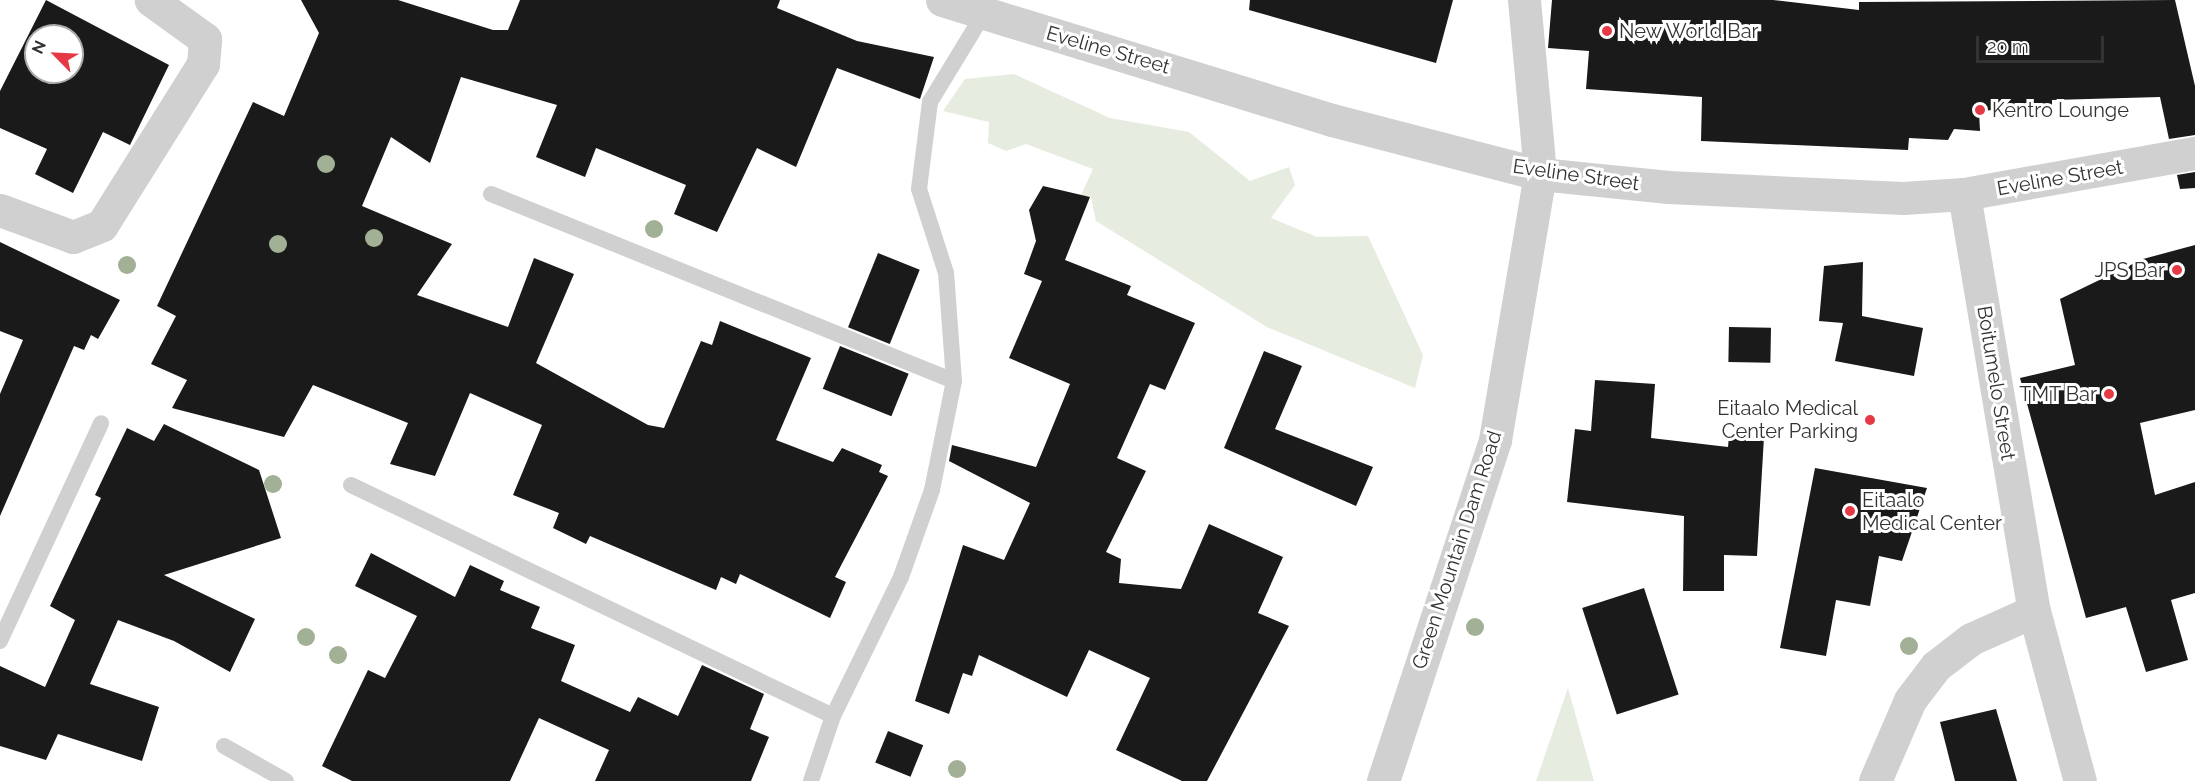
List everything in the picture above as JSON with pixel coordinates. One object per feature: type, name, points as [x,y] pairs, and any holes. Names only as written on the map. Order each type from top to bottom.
[{"type":"street","points":[[0,210],[73,237],[102,225],[203,64],[205,39],[151,0]]},
{"type":"street","name":"Eveline Street","points":[[942,0],[983,15],[1332,120],[1540,174],[1794,194],[1964,194],[2195,153]]},
{"type":"street","name":"Green Mountain Dam Road","points":[[1383,781],[1495,440],[1540,174],[1524,0]]},
{"type":"street","name":"Boitumelo Street","points":[[1964,194],[2034,611],[2080,781]]},
{"type":"street","points":[[1875,781],[1910,700],[1936,666],[1971,639],[2034,611]]},
{"type":"lane","points":[[811,781],[833,716],[913,544],[932,490],[954,381],[946,273],[919,189],[930,102],[983,15]]},
{"type":"lane","points":[[492,194],[954,381]]},
{"type":"lane","points":[[0,641],[101,423]]},
{"type":"lane","points":[[351,485],[833,716]]},
{"type":"lane","points":[[224,746],[286,781]]},
{"type":"shaded area","points":[[1014,74],[1110,118],[1189,132],[1250,181],[1289,167],[1295,185],[1271,218],[1317,237],[1368,236],[1423,355],[1415,388],[1267,327],[1096,221],[1091,197],[1081,195],[1093,169],[1026,144],[1006,151],[988,143],[989,122],[943,111],[965,79]]},
{"type":"shaded area","points":[[1568,688],[1594,781],[1536,781]]},
{"type":"building","points":[[46,0],[169,65],[130,145],[103,132],[73,193],[35,174],[47,149],[0,128],[0,91],[24,44],[24,84],[84,84],[84,24],[34,24]]},
{"type":"building","points":[[301,0],[398,0],[493,30],[508,30],[520,0],[780,0],[777,8],[857,41],[934,57],[920,99],[837,68],[796,167],[757,148],[717,232],[674,214],[686,185],[596,148],[585,177],[536,157],[557,105],[461,77],[430,163],[391,137],[362,206],[452,244],[417,295],[508,327],[534,258],[574,274],[536,363],[648,425],[664,428],[701,341],[712,345],[720,321],[811,358],[776,440],[833,462],[842,448],[882,465],[879,472],[888,476],[835,577],[846,582],[830,618],[740,574],[736,584],[721,577],[716,590],[590,536],[586,544],[553,528],[559,513],[513,495],[542,425],[470,393],[435,476],[390,464],[408,423],[313,385],[284,437],[172,408],[187,380],[151,364],[176,316],[157,306],[253,102],[284,116],[319,33]]},
{"type":"building","points":[[1250,0],[1453,0],[1436,63],[1249,10]]},
{"type":"building","points":[[1552,0],[1773,0],[1859,10],[1859,2],[2175,0],[2195,86],[2195,135],[2169,139],[2160,97],[2052,100],[2052,106],[1979,111],[1980,131],[1954,129],[1948,140],[1909,138],[1908,150],[1701,141],[1702,97],[1586,89],[1589,51],[1548,48]]},
{"type":"building","points":[[2195,172],[2195,188],[2180,189],[2177,175]]},
{"type":"building","points":[[1043,186],[1090,197],[1065,260],[1131,286],[1127,295],[1195,323],[1165,390],[1150,384],[1117,458],[1146,471],[1106,552],[1121,559],[1119,583],[1181,589],[1209,524],[1283,557],[1258,613],[1289,626],[1207,781],[1182,781],[1116,750],[1150,678],[1089,650],[1067,697],[979,655],[972,676],[963,673],[949,714],[915,701],[963,545],[1004,560],[1030,503],[949,461],[952,445],[1036,467],[1070,384],[1009,358],[1042,281],[1024,274],[1036,241],[1029,210]]},
{"type":"building","points":[[0,242],[120,300],[98,339],[91,335],[84,350],[74,346],[0,516],[0,394],[23,340],[0,331]]},
{"type":"building","points":[[2195,245],[2195,410],[2140,423],[2155,495],[2195,482],[2195,593],[2171,600],[2188,660],[2146,672],[2126,607],[2086,618],[2020,378],[2075,365],[2060,299],[2143,259]]},
{"type":"building","points":[[878,253],[920,270],[890,344],[848,327]]},
{"type":"building","points":[[1863,262],[1862,316],[1923,328],[1914,376],[1835,361],[1843,323],[1819,321],[1824,266]]},
{"type":"building","points":[[1729,327],[1771,328],[1770,363],[1728,362]]},
{"type":"building","points":[[840,346],[909,374],[891,416],[823,389]]},
{"type":"building","points":[[1264,351],[1302,366],[1275,429],[1373,467],[1356,506],[1224,448]]},
{"type":"building","points":[[1595,380],[1655,384],[1651,438],[1728,447],[1729,436],[1764,437],[1757,556],[1724,555],[1724,591],[1683,591],[1684,516],[1567,502],[1575,429],[1591,431]]},
{"type":"building","points":[[164,424],[259,470],[281,538],[164,575],[255,619],[230,672],[174,641],[118,620],[90,684],[159,707],[142,761],[58,734],[46,760],[0,746],[0,666],[45,687],[75,620],[50,606],[101,498],[95,495],[127,428],[154,441]]},
{"type":"building","points":[[1815,468],[1927,488],[1902,561],[1879,556],[1870,606],[1836,600],[1826,656],[1780,648]]},
{"type":"building","points":[[371,553],[455,597],[470,565],[504,581],[500,590],[540,607],[531,628],[575,645],[561,681],[630,712],[638,697],[678,716],[702,665],[764,694],[750,729],[769,737],[751,781],[595,781],[609,750],[539,718],[510,781],[352,781],[322,766],[368,670],[385,678],[417,616],[355,586]]},
{"type":"building","points":[[1644,588],[1679,695],[1617,715],[1582,608]]},
{"type":"building","points":[[1996,709],[2017,781],[1955,781],[1940,722]]},
{"type":"building","points":[[888,731],[923,745],[910,777],[875,763]]},
{"type":"place","name":"New World Bar","points":[[1607,31]]},
{"type":"place","name":"Kentro Lounge","points":[[1980,110]]},
{"type":"place","name":"JPS Bar","points":[[2177,270]]},
{"type":"place","name":"TMT Bar","points":[[2109,394]]},
{"type":"place","name":"Eitaalo Medical Center Parking","points":[[1870,420]]},
{"type":"place","name":"Eitaalo Medical Center","points":[[1850,511]]}]
